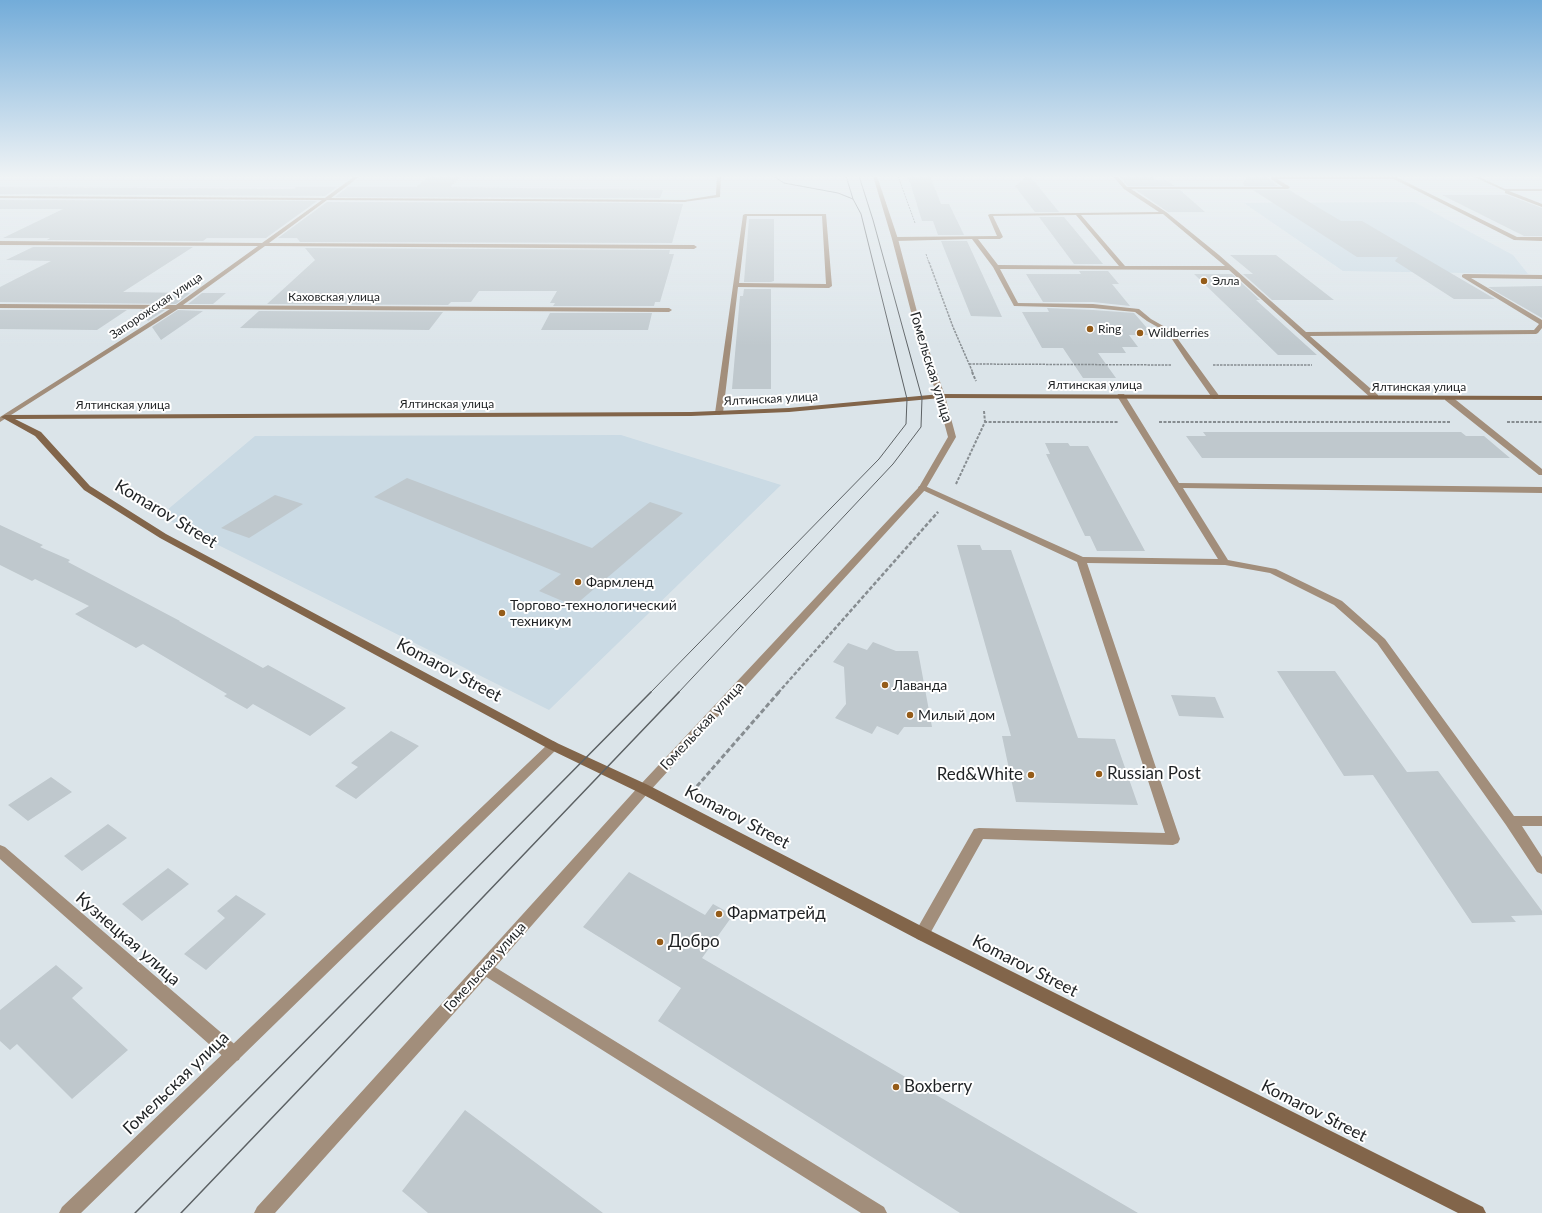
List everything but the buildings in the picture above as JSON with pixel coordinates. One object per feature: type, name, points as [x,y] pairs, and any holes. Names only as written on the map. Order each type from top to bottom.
[{"type":"main road","name":"Ялтинская улица","points":[[2,418],[719,413],[789,410],[941,396],[1542,398]]},
{"type":"main road","name":"Komarov Street","points":[[2,418],[38,434],[87,488],[163,536],[553,746],[644,789],[922,934],[1477,1213]]},
{"type":"street","name":"Запорожская улица","points":[[2,418],[176,307],[280,233]]},
{"type":"street","points":[[719,413],[742,233]]},
{"type":"street","points":[[736,285],[829,286],[825,233]]},
{"type":"street","name":"Гомельская улица","points":[[263,1213],[485,968],[644,789],[922,488],[952,437],[941,396],[918,327],[892,233]]},
{"type":"street","points":[[894,239],[975,239],[1000,237],[998,233]]},
{"type":"street","points":[[1093,233],[1124,268]]},
{"type":"street","points":[[1188,233],[1230,268],[1375,397]]},
{"type":"street","points":[[1503,233],[1516,239],[1542,239]]},
{"type":"street","points":[[975,239],[996,267],[1016,305],[1093,306],[1137,310],[1149,320],[1170,332],[1216,396]]},
{"type":"street","points":[[0,243],[694,247]]},
{"type":"street","points":[[996,267],[1230,268]]},
{"type":"street","points":[[1304,334],[1536,332],[1542,323],[1464,276],[1540,278]]},
{"type":"street","name":"Каховская улица","points":[[0,306],[669,310]]},
{"type":"street","points":[[1121,396],[1225,562]]},
{"type":"street","points":[[1448,398],[1542,473]]},
{"type":"street","points":[[1177,485],[1542,490]]},
{"type":"street","points":[[922,488],[1080,560],[1225,562],[1273,571],[1338,604],[1381,641],[1511,821],[1542,868]]},
{"type":"street","points":[[922,934],[979,833],[1173,838],[1080,560]]},
{"type":"street","name":"Гомельская улица","points":[[68,1213],[553,746]]},
{"type":"street","points":[[1511,821],[1542,821]]},
{"type":"street","name":"Кузнецкая улица","points":[[0,851],[233,1054]]},
{"type":"street","points":[[485,968],[878,1213]]},
{"type":"path","points":[[679,807],[855,604],[948,500],[985,422],[982,396],[953,327],[919,233]]},
{"type":"path","points":[[969,364],[1339,365]]},
{"type":"path","points":[[985,422],[1542,422]]},
{"type":"shaded area","points":[[1287,233],[1471,233],[1513,255],[1528,274],[1343,271]]},
{"type":"shaded area","name":"Торгово-технологический техникум","points":[[621,435],[781,485],[549,710],[160,516],[255,436]]},
{"type":"tram line","points":[[650,693],[879,459],[906,424],[907,399],[866,233]]},
{"type":"tram line","points":[[678,693],[893,464],[921,427],[922,398],[876,233]]},
{"type":"tram line","points":[[135,1213],[651,692]]},
{"type":"tram line","points":[[181,1213],[679,692]]},
{"type":"place","name":"Элла","points":[[1204,281]]},
{"type":"place","name":"Ring","points":[[1090,329]]},
{"type":"place","name":"Wildberries","points":[[1140,333]]},
{"type":"place","name":"Фармленд","points":[[578,582]]},
{"type":"place","name":"Торгово-технологический техникум","points":[[502,613]]},
{"type":"place","name":"Лаванда","points":[[885,685]]},
{"type":"place","name":"Милый дом","points":[[910,715]]},
{"type":"place","name":"Russian Post","points":[[1099,774]]},
{"type":"place","name":"Red&White","points":[[1031,775]]},
{"type":"place","name":"Фарматрейд","points":[[719,914]]},
{"type":"place","name":"Добро","points":[[660,942]]},
{"type":"place","name":"Boxberry","points":[[896,1087]]}]
